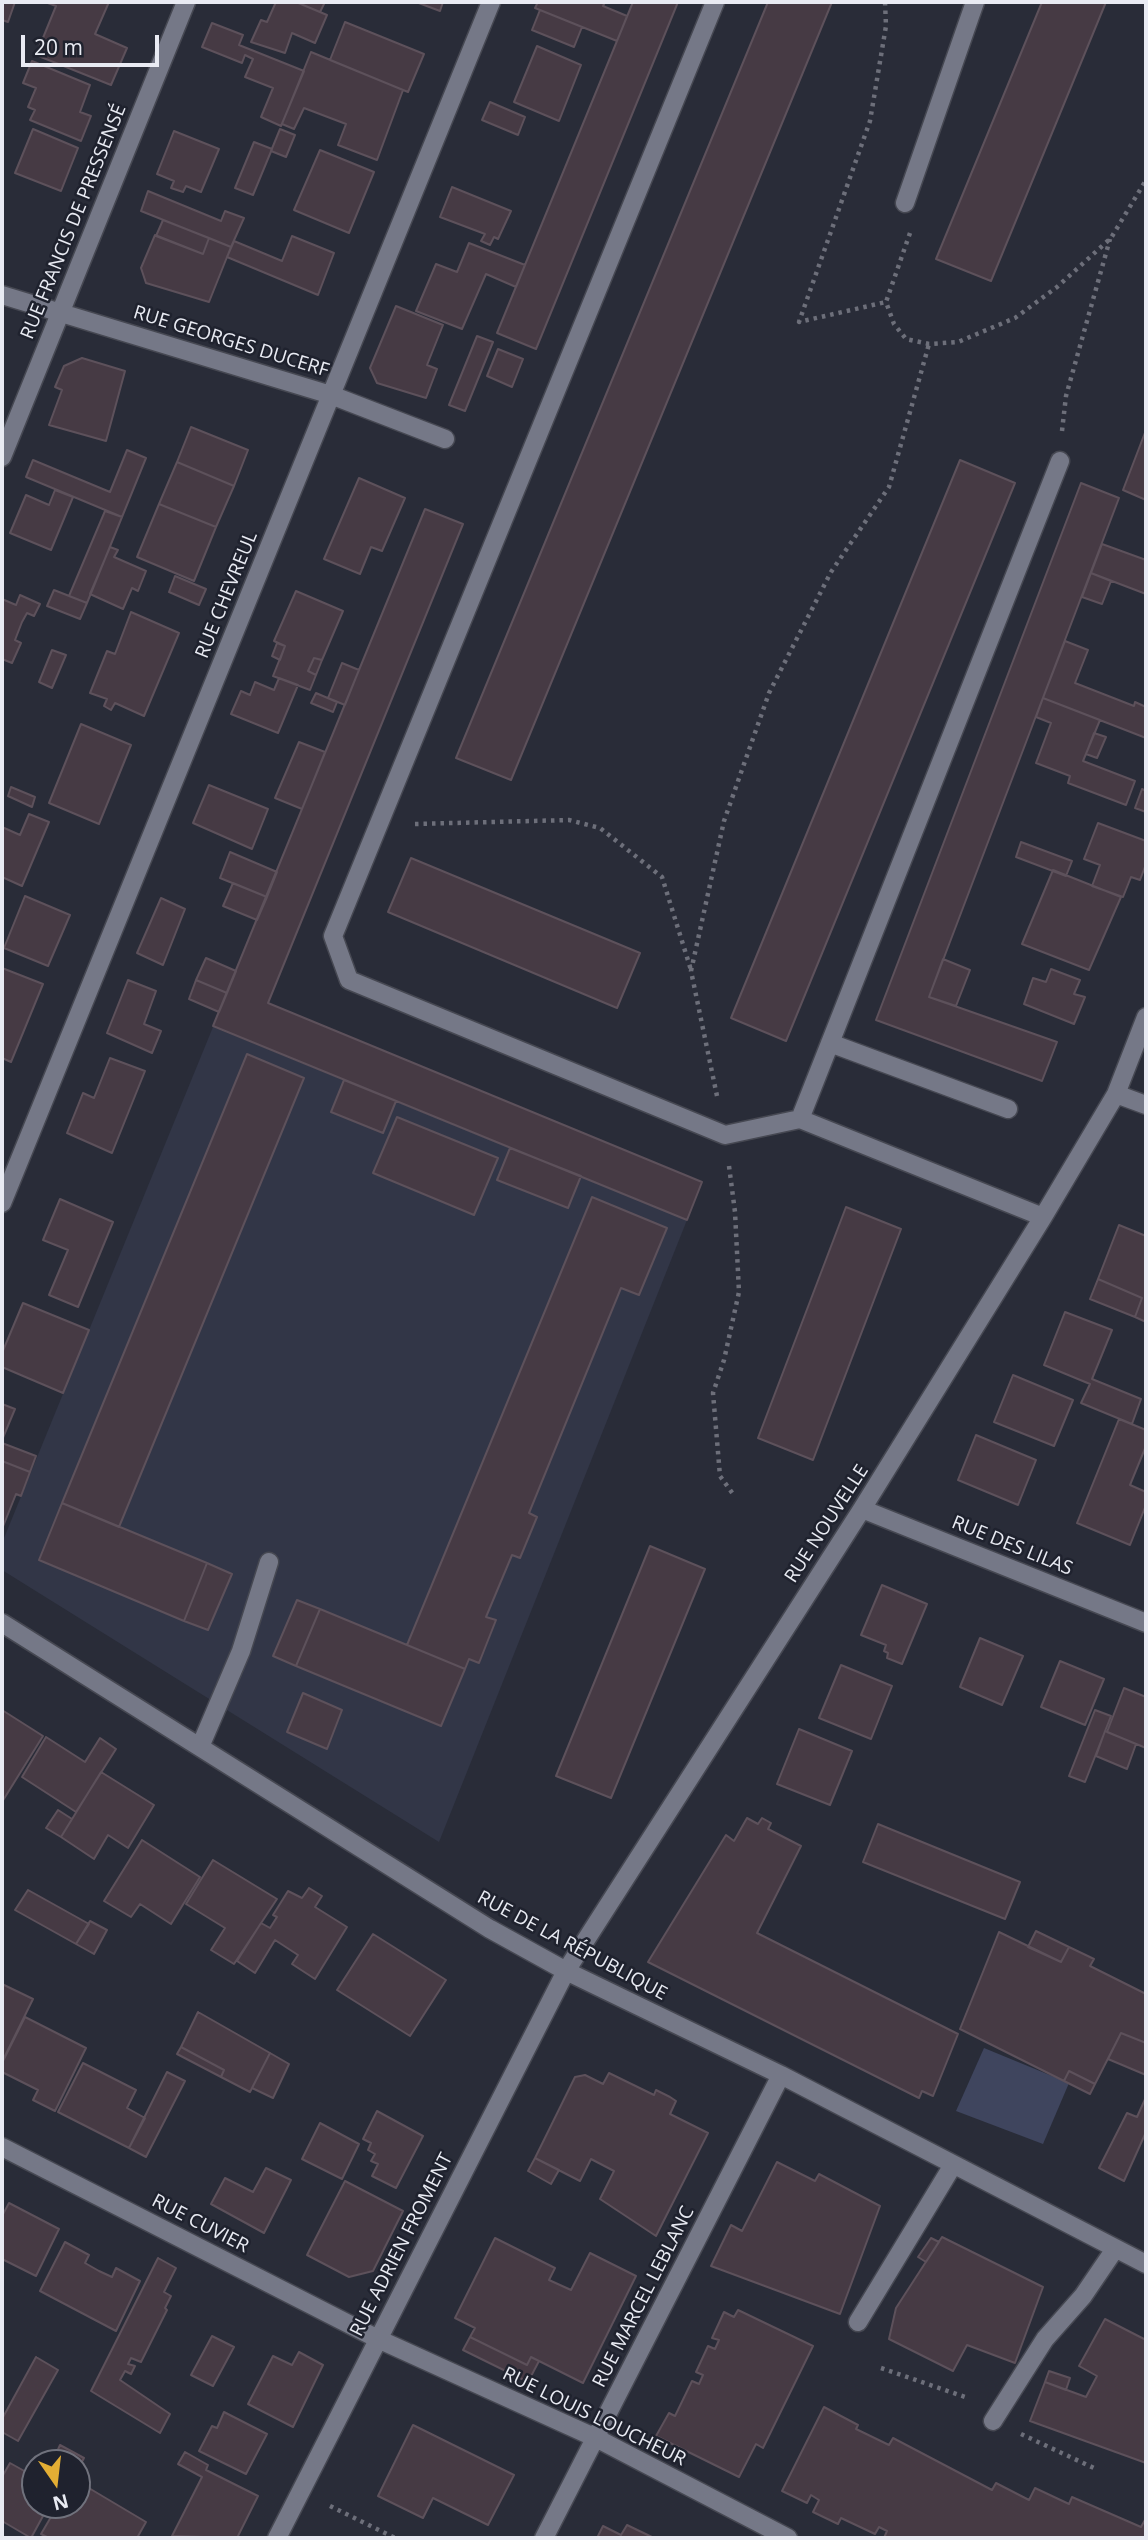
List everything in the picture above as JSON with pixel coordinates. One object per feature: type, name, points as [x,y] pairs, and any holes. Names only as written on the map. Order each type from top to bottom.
[{"type":"street","name":"RUE FRANCIS DE PRESSENSÉ","points":[[2,457],[186,2]]},
{"type":"street","name":"RUE CHEVREUL","points":[[2,1203],[491,2]]},
{"type":"street","points":[[715,2],[333,936],[349,980],[725,1135],[800,1119],[1043,1217]]},
{"type":"street","points":[[905,203],[975,2]]},
{"type":"street","name":"RUE GEORGES DUCERF","points":[[2,295],[331,395],[444,439]]},
{"type":"street","points":[[800,1119],[1059,461]]},
{"type":"street","name":"RUE NOUVELLE","points":[[566,1971],[863,1509],[1043,1217],[1116,1094],[1146,1017]]},
{"type":"street","points":[[830,1043],[1008,1110]]},
{"type":"street","points":[[1116,1094],[1146,1105]]},
{"type":"street","name":"RUE DES LILAS","points":[[863,1509],[1146,1623]]},
{"type":"street","points":[[200,1748],[241,1651],[269,1562]]},
{"type":"street","name":"RUE DE LA RÉPUBLIQUE","points":[[2,1623],[490,1929],[566,1971],[781,2075],[1146,2264]]},
{"type":"street","name":"RUE ADRIEN FROMENT","points":[[278,2538],[566,1971]]},
{"type":"street","name":"RUE MARCEL LEBLANC","points":[[544,2538],[781,2075]]},
{"type":"street","name":"RUE CUVIER","points":[[2,2147],[378,2339]]},
{"type":"street","points":[[858,2322],[953,2165]]},
{"type":"street","points":[[993,2421],[1045,2339],[1083,2296],[1115,2249]]},
{"type":"street","name":"RUE LOUIS LOUCHEUR","points":[[378,2339],[596,2438],[788,2538]]},
{"type":"path","points":[[885,2],[886,26],[870,121],[799,322],[886,302]]},
{"type":"path","points":[[1059,461],[1066,396],[1111,238],[1146,180]]},
{"type":"path","points":[[905,203],[912,226],[886,302],[894,324],[906,339],[929,344],[958,342],[1016,318],[1057,288],[1111,238]]},
{"type":"path","points":[[691,971],[724,821],[769,694],[831,572],[889,487],[929,344]]},
{"type":"path","points":[[379,825],[569,820],[600,828],[662,877],[691,971],[725,1135],[735,1212],[739,1292],[724,1360],[713,1393],[720,1476],[733,1494]]},
{"type":"path","points":[[301,2491],[395,2538]]},
{"type":"shaded area","points":[[213,1027],[687,1220],[439,1842],[2,1570],[2,1543]]},
{"type":"shaded area","points":[[984,2048],[1069,2083],[1043,2144],[956,2111]]},
{"type":"building","points":[[2,2],[15,2],[8,22],[2,20]]},
{"type":"building","points":[[45,2],[109,2],[95,34],[127,48],[111,85],[36,55],[56,6]]},
{"type":"building","points":[[276,2],[296,2],[327,15],[315,43],[292,33],[285,53],[251,42],[261,20],[267,22]]},
{"type":"building","points":[[296,2],[325,2],[320,12]]},
{"type":"building","points":[[416,2],[443,2],[440,11]]},
{"type":"building","points":[[538,2],[605,2],[603,6],[627,16],[617,41],[535,8]]},
{"type":"building","points":[[633,2],[678,2],[536,349],[497,333]]},
{"type":"building","points":[[768,2],[832,2],[511,780],[456,758]]},
{"type":"building","points":[[1042,2],[1106,2],[991,281],[936,259]]},
{"type":"building","points":[[540,10],[582,27],[574,47],[532,30]]},
{"type":"building","points":[[345,22],[424,54],[408,92],[330,60]]},
{"type":"building","points":[[212,23],[243,35],[239,45],[304,71],[281,126],[261,117],[273,88],[245,77],[253,59],[245,55],[242,63],[202,47]]},
{"type":"building","points":[[537,46],[581,65],[559,121],[514,102]]},
{"type":"building","points":[[311,52],[403,90],[377,160],[338,145],[346,124],[304,108],[294,129],[282,124]]},
{"type":"building","points":[[32,61],[90,85],[80,112],[91,116],[81,141],[30,120],[35,110],[28,107],[36,88],[23,83]]},
{"type":"building","points":[[490,102],[525,117],[518,135],[482,120]]},
{"type":"building","points":[[33,129],[78,148],[61,191],[15,173]]},
{"type":"building","points":[[280,129],[295,135],[286,157],[271,151]]},
{"type":"building","points":[[174,131],[219,149],[201,192],[186,186],[183,192],[171,188],[174,181],[157,174]]},
{"type":"building","points":[[254,142],[272,149],[253,195],[235,188]]},
{"type":"building","points":[[320,150],[374,172],[349,233],[294,210]]},
{"type":"building","points":[[452,187],[511,211],[498,239],[494,237],[490,245],[481,241],[485,234],[440,217]]},
{"type":"building","points":[[148,191],[221,221],[225,211],[244,218],[231,247],[141,211]]},
{"type":"building","points":[[163,220],[209,238],[203,254],[156,236]]},
{"type":"building","points":[[155,235],[203,254],[209,238],[231,247],[209,302],[146,283],[141,268]]},
{"type":"building","points":[[292,236],[334,253],[318,295],[227,257],[234,241],[282,261]]},
{"type":"building","points":[[469,243],[525,265],[516,287],[486,274],[462,329],[416,311],[436,264],[457,272]]},
{"type":"building","points":[[396,306],[443,325],[427,365],[437,369],[426,398],[377,383],[370,368]]},
{"type":"building","points":[[477,336],[493,342],[465,411],[449,405]]},
{"type":"building","points":[[498,349],[523,359],[512,387],[487,376]]},
{"type":"building","points":[[82,358],[125,371],[106,441],[49,425],[62,390],[55,387],[64,366]]},
{"type":"building","points":[[191,427],[248,450],[234,486],[177,462]]},
{"type":"building","points":[[1146,430],[1146,500],[1123,490]]},
{"type":"building","points":[[127,450],[146,458],[122,517],[26,477],[33,460],[110,492]]},
{"type":"building","points":[[960,460],[1015,483],[786,1041],[731,1018]]},
{"type":"building","points":[[177,462],[234,486],[216,527],[159,504]]},
{"type":"building","points":[[359,478],[405,498],[382,551],[371,547],[360,574],[324,559]]},
{"type":"building","points":[[1081,483],[1119,498],[929,997],[1057,1042],[1042,1081],[876,1020]]},
{"type":"building","points":[[55,490],[73,497],[51,550],[10,533],[26,495],[49,505]]},
{"type":"building","points":[[159,504],[216,527],[194,581],[137,557]]},
{"type":"building","points":[[425,509],[463,524],[268,1003],[702,1182],[687,1220],[213,1026]]},
{"type":"building","points":[[105,511],[122,517],[87,603],[69,596]]},
{"type":"building","points":[[1102,544],[1146,560],[1146,594],[1091,573]]},
{"type":"building","points":[[110,547],[118,550],[114,557],[146,571],[138,591],[132,588],[123,609],[90,594]]},
{"type":"building","points":[[1091,573],[1111,581],[1102,604],[1082,597]]},
{"type":"building","points":[[175,576],[206,589],[199,605],[169,592]]},
{"type":"building","points":[[54,590],[87,603],[80,619],[47,606]]},
{"type":"building","points":[[296,591],[343,611],[322,660],[314,658],[308,671],[316,675],[310,690],[273,676],[285,646],[274,641]]},
{"type":"building","points":[[20,595],[40,604],[34,616],[27,613],[22,622],[15,640],[21,643],[12,663],[2,659],[2,599],[16,605]]},
{"type":"building","points":[[131,612],[179,633],[144,716],[115,703],[111,710],[104,706],[107,699],[90,693],[107,651],[115,654]]},
{"type":"building","points":[[1065,641],[1088,650],[1075,683],[1134,706],[1135,702],[1146,707],[1146,738],[1043,698]]},
{"type":"building","points":[[277,643],[285,646],[280,660],[272,656]]},
{"type":"building","points":[[52,650],[66,655],[52,688],[39,682]]},
{"type":"building","points":[[314,658],[322,660],[316,675],[308,671]]},
{"type":"building","points":[[342,663],[359,670],[345,705],[328,698]]},
{"type":"building","points":[[279,678],[298,685],[278,733],[231,714],[241,691],[250,695],[255,682],[274,690]]},
{"type":"building","points":[[316,693],[337,702],[333,712],[311,703]]},
{"type":"building","points":[[1043,698],[1100,720],[1083,761],[1135,781],[1126,805],[1068,783],[1070,776],[1036,763],[1051,723],[1036,717]]},
{"type":"building","points":[[81,724],[131,745],[99,824],[49,803]]},
{"type":"building","points":[[1094,733],[1106,737],[1097,758],[1086,754]]},
{"type":"building","points":[[299,742],[325,752],[302,809],[275,798]]},
{"type":"building","points":[[209,785],[268,809],[252,849],[193,823]]},
{"type":"building","points":[[11,787],[35,797],[32,807],[8,796]]},
{"type":"building","points":[[1142,789],[1146,791],[1146,812],[1135,808]]},
{"type":"building","points":[[29,814],[49,822],[22,886],[2,877],[2,827],[20,835]]},
{"type":"building","points":[[1098,823],[1146,841],[1146,864],[1140,880],[1131,877],[1123,897],[1092,886],[1100,865],[1084,859]]},
{"type":"building","points":[[1021,842],[1072,861],[1066,876],[1016,857]]},
{"type":"building","points":[[230,852],[277,872],[267,897],[220,878]]},
{"type":"building","points":[[411,858],[640,953],[617,1008],[388,912]]},
{"type":"building","points":[[1053,870],[1121,897],[1089,970],[1022,944]]},
{"type":"building","points":[[233,883],[267,897],[257,920],[223,906]]},
{"type":"building","points":[[25,896],[70,915],[48,966],[4,948]]},
{"type":"building","points":[[161,898],[185,909],[163,965],[137,953]]},
{"type":"building","points":[[206,958],[236,971],[227,993],[196,980]]},
{"type":"building","points":[[943,959],[970,970],[956,1006],[929,997]]},
{"type":"building","points":[[2,968],[43,984],[11,1062],[2,1058]]},
{"type":"building","points":[[1051,969],[1080,980],[1074,994],[1085,997],[1074,1024],[1024,1004],[1033,978],[1046,982]]},
{"type":"building","points":[[128,980],[156,991],[144,1024],[161,1031],[152,1053],[107,1033]]},
{"type":"building","points":[[196,980],[227,993],[219,1012],[189,999]]},
{"type":"building","points":[[247,1054],[304,1078],[119,1527],[62,1503]]},
{"type":"building","points":[[110,1058],[145,1071],[112,1153],[67,1133],[83,1093],[94,1098]]},
{"type":"building","points":[[344,1080],[396,1101],[383,1133],[331,1112]]},
{"type":"building","points":[[397,1117],[498,1158],[474,1215],[373,1173]]},
{"type":"building","points":[[510,1148],[581,1176],[568,1208],[497,1180]]},
{"type":"building","points":[[592,1197],[667,1228],[639,1295],[621,1288],[529,1513],[537,1517],[520,1558],[512,1555],[486,1617],[496,1620],[479,1663],[469,1659],[465,1669],[407,1645]]},
{"type":"building","points":[[60,1199],[113,1222],[78,1307],[49,1295],[68,1250],[43,1240]]},
{"type":"building","points":[[846,1207],[901,1229],[813,1460],[758,1438]]},
{"type":"building","points":[[1119,1225],[1146,1236],[1146,1322],[1135,1317],[1142,1298],[1098,1279]]},
{"type":"building","points":[[1098,1279],[1142,1298],[1135,1317],[1090,1299]]},
{"type":"building","points":[[23,1303],[89,1330],[63,1393],[2,1367],[2,1353]]},
{"type":"building","points":[[1065,1312],[1112,1330],[1092,1379],[1141,1399],[1132,1424],[1081,1403],[1090,1384],[1044,1365]]},
{"type":"building","points":[[1013,1375],[1073,1400],[1054,1446],[994,1422]]},
{"type":"building","points":[[2,1404],[15,1409],[2,1440]]},
{"type":"building","points":[[1119,1419],[1146,1430],[1146,1446],[1130,1485],[1146,1492],[1146,1505],[1130,1545],[1077,1523]]},
{"type":"building","points":[[976,1435],[1036,1460],[1018,1505],[958,1480]]},
{"type":"building","points":[[2,1443],[36,1456],[30,1472],[2,1461]]},
{"type":"building","points":[[2,1461],[30,1472],[21,1496],[16,1494],[2,1529]]},
{"type":"building","points":[[62,1503],[207,1563],[184,1621],[39,1560]]},
{"type":"building","points":[[650,1546],[705,1569],[611,1798],[556,1776]]},
{"type":"building","points":[[207,1563],[232,1574],[208,1630],[184,1621]]},
{"type":"building","points":[[882,1585],[927,1604],[902,1664],[887,1658],[888,1653],[884,1651],[886,1645],[861,1635]]},
{"type":"building","points":[[297,1600],[320,1609],[296,1666],[273,1656]]},
{"type":"building","points":[[320,1609],[465,1669],[441,1726],[296,1666]]},
{"type":"building","points":[[980,1638],[1023,1656],[1002,1705],[960,1687]]},
{"type":"building","points":[[1060,1661],[1104,1679],[1085,1725],[1041,1707]]},
{"type":"building","points":[[841,1665],[892,1686],[871,1739],[819,1718]]},
{"type":"building","points":[[1124,1688],[1146,1697],[1146,1748],[1107,1732]]},
{"type":"building","points":[[303,1693],[342,1710],[327,1749],[287,1732]]},
{"type":"building","points":[[2,1710],[43,1736],[2,1802]]},
{"type":"building","points":[[1095,1710],[1111,1716],[1085,1782],[1069,1776]]},
{"type":"building","points":[[799,1729],[852,1751],[830,1805],[777,1784]]},
{"type":"building","points":[[1105,1731],[1136,1744],[1127,1769],[1096,1756]]},
{"type":"building","points":[[46,1737],[85,1762],[100,1738],[116,1749],[76,1812],[22,1777]]},
{"type":"building","points":[[101,1772],[154,1805],[128,1848],[108,1835],[94,1859],[61,1837]]},
{"type":"building","points":[[58,1810],[72,1819],[61,1837],[46,1828]]},
{"type":"building","points":[[747,1818],[758,1824],[762,1818],[771,1823],[768,1829],[801,1846],[757,1933],[958,2034],[933,2096],[922,2091],[919,2098],[648,1962],[726,1835],[734,1841]]},
{"type":"building","points":[[878,1824],[1020,1882],[1005,1919],[863,1862]]},
{"type":"building","points":[[142,1840],[200,1877],[171,1924],[140,1904],[131,1917],[104,1901]]},
{"type":"building","points":[[213,1860],[277,1899],[234,1964],[211,1950],[225,1928],[186,1904]]},
{"type":"building","points":[[309,1888],[322,1896],[315,1907],[347,1927],[315,1979],[292,1964],[298,1955],[275,1940],[255,1973],[237,1961],[261,1923],[270,1928],[277,1917],[273,1915],[288,1891],[302,1898]]},
{"type":"building","points":[[28,1890],[89,1924],[76,1944],[15,1910]]},
{"type":"building","points":[[90,1921],[107,1930],[94,1954],[76,1944]]},
{"type":"building","points":[[1036,1931],[1069,1947],[1061,1962],[1028,1947]]},
{"type":"building","points":[[999,1932],[1061,1962],[1069,1947],[1094,1959],[1090,1966],[1146,1994],[1146,2043],[1121,2033],[1095,2084],[1069,2071],[1064,2081],[960,2029]]},
{"type":"building","points":[[373,1934],[446,1980],[410,2036],[337,1990]]},
{"type":"building","points":[[2,1984],[33,1999],[2,2062]]},
{"type":"building","points":[[198,2012],[270,2053],[250,2092],[221,2077],[224,2070],[181,2047]]},
{"type":"building","points":[[25,2017],[86,2048],[55,2111],[33,2100],[38,2090],[2,2072],[2,2063]]},
{"type":"building","points":[[1121,2033],[1146,2043],[1146,2075],[1108,2059]]},
{"type":"building","points":[[181,2047],[224,2070],[221,2077],[177,2054]]},
{"type":"building","points":[[270,2053],[289,2064],[273,2098],[252,2088]]},
{"type":"building","points":[[83,2063],[136,2090],[127,2108],[145,2118],[129,2148],[58,2112]]},
{"type":"building","points":[[1069,2071],[1095,2084],[1090,2094],[1064,2081]]},
{"type":"building","points":[[167,2072],[185,2081],[146,2157],[129,2148]]},
{"type":"building","points":[[609,2073],[654,2095],[656,2090],[670,2097],[676,2101],[670,2114],[708,2133],[656,2236],[600,2199],[614,2171],[591,2159],[580,2181],[535,2158],[575,2077],[585,2075],[603,2084]]},
{"type":"building","points":[[1146,2097],[1146,2132],[1124,2181],[1099,2168],[1127,2113],[1137,2117]]},
{"type":"building","points":[[377,2111],[423,2136],[396,2188],[372,2176],[378,2164],[371,2161],[375,2154],[368,2150],[371,2143],[363,2139]]},
{"type":"building","points":[[320,2123],[359,2144],[342,2179],[302,2159]]},
{"type":"building","points":[[535,2158],[559,2170],[551,2184],[528,2171]]},
{"type":"building","points":[[777,2162],[815,2181],[819,2174],[880,2206],[840,2314],[711,2266],[731,2225],[742,2231]]},
{"type":"building","points":[[266,2168],[291,2180],[264,2233],[211,2204],[225,2178],[253,2192]]},
{"type":"building","points":[[345,2181],[403,2211],[373,2271],[349,2277],[307,2255]]},
{"type":"building","points":[[9,2203],[59,2229],[36,2276],[2,2259],[2,2216]]},
{"type":"building","points":[[942,2237],[1043,2287],[1015,2363],[967,2345],[953,2371],[889,2339],[896,2308]]},
{"type":"building","points":[[495,2238],[555,2268],[549,2280],[571,2290],[590,2253],[636,2276],[583,2383],[531,2357],[527,2365],[470,2337],[475,2328],[455,2318]]},
{"type":"building","points":[[931,2238],[939,2242],[926,2262],[918,2257]]},
{"type":"building","points":[[65,2242],[89,2255],[85,2263],[99,2271],[112,2277],[116,2268],[140,2281],[116,2331],[40,2291]]},
{"type":"building","points":[[158,2258],[176,2268],[164,2292],[171,2296],[165,2308],[167,2310],[141,2362],[131,2358],[128,2364],[135,2366],[131,2374],[125,2371],[120,2380],[170,2414],[160,2433],[91,2391]]},
{"type":"building","points":[[738,2310],[813,2346],[763,2448],[756,2444],[739,2477],[656,2436],[669,2413],[675,2416],[692,2381],[699,2384],[703,2375],[696,2372],[708,2346],[715,2349],[719,2340],[712,2338],[724,2312],[734,2317]]},
{"type":"building","points":[[1105,2319],[1146,2340],[1146,2463],[1030,2421],[1045,2382],[1086,2397],[1097,2376],[1079,2366]]},
{"type":"building","points":[[212,2336],[234,2347],[213,2386],[191,2375]]},
{"type":"building","points":[[470,2337],[527,2365],[531,2357],[539,2361],[528,2382],[463,2350]]},
{"type":"building","points":[[299,2352],[323,2365],[293,2427],[248,2404],[273,2356],[292,2365]]},
{"type":"building","points":[[36,2357],[58,2370],[18,2441],[2,2432],[2,2419]]},
{"type":"building","points":[[1049,2371],[1070,2378],[1066,2390],[1045,2382]]},
{"type":"building","points":[[824,2407],[858,2425],[856,2429],[889,2445],[893,2438],[992,2490],[996,2483],[1029,2500],[1035,2488],[1069,2504],[1072,2497],[1141,2527],[1146,2518],[1146,2538],[884,2538],[887,2531],[879,2527],[875,2534],[841,2518],[838,2524],[813,2512],[819,2500],[811,2495],[807,2503],[782,2491]]},
{"type":"building","points":[[224,2412],[267,2434],[246,2474],[199,2451],[212,2426],[217,2428]]},
{"type":"building","points":[[413,2425],[514,2475],[488,2525],[433,2498],[423,2518],[378,2496]]},
{"type":"building","points":[[185,2452],[208,2465],[206,2470],[258,2496],[237,2538],[172,2536],[202,2477],[178,2464]]},
{"type":"building","points":[[10,2463],[21,2469],[21,2519],[41,2519],[31,2538],[2,2521],[2,2477]]},
{"type":"building","points":[[91,2489],[146,2522],[137,2538],[49,2538],[41,2534],[50,2519],[91,2519]]},
{"type":"building","points":[[627,2525],[654,2538],[597,2538],[603,2526],[621,2535]]}]
